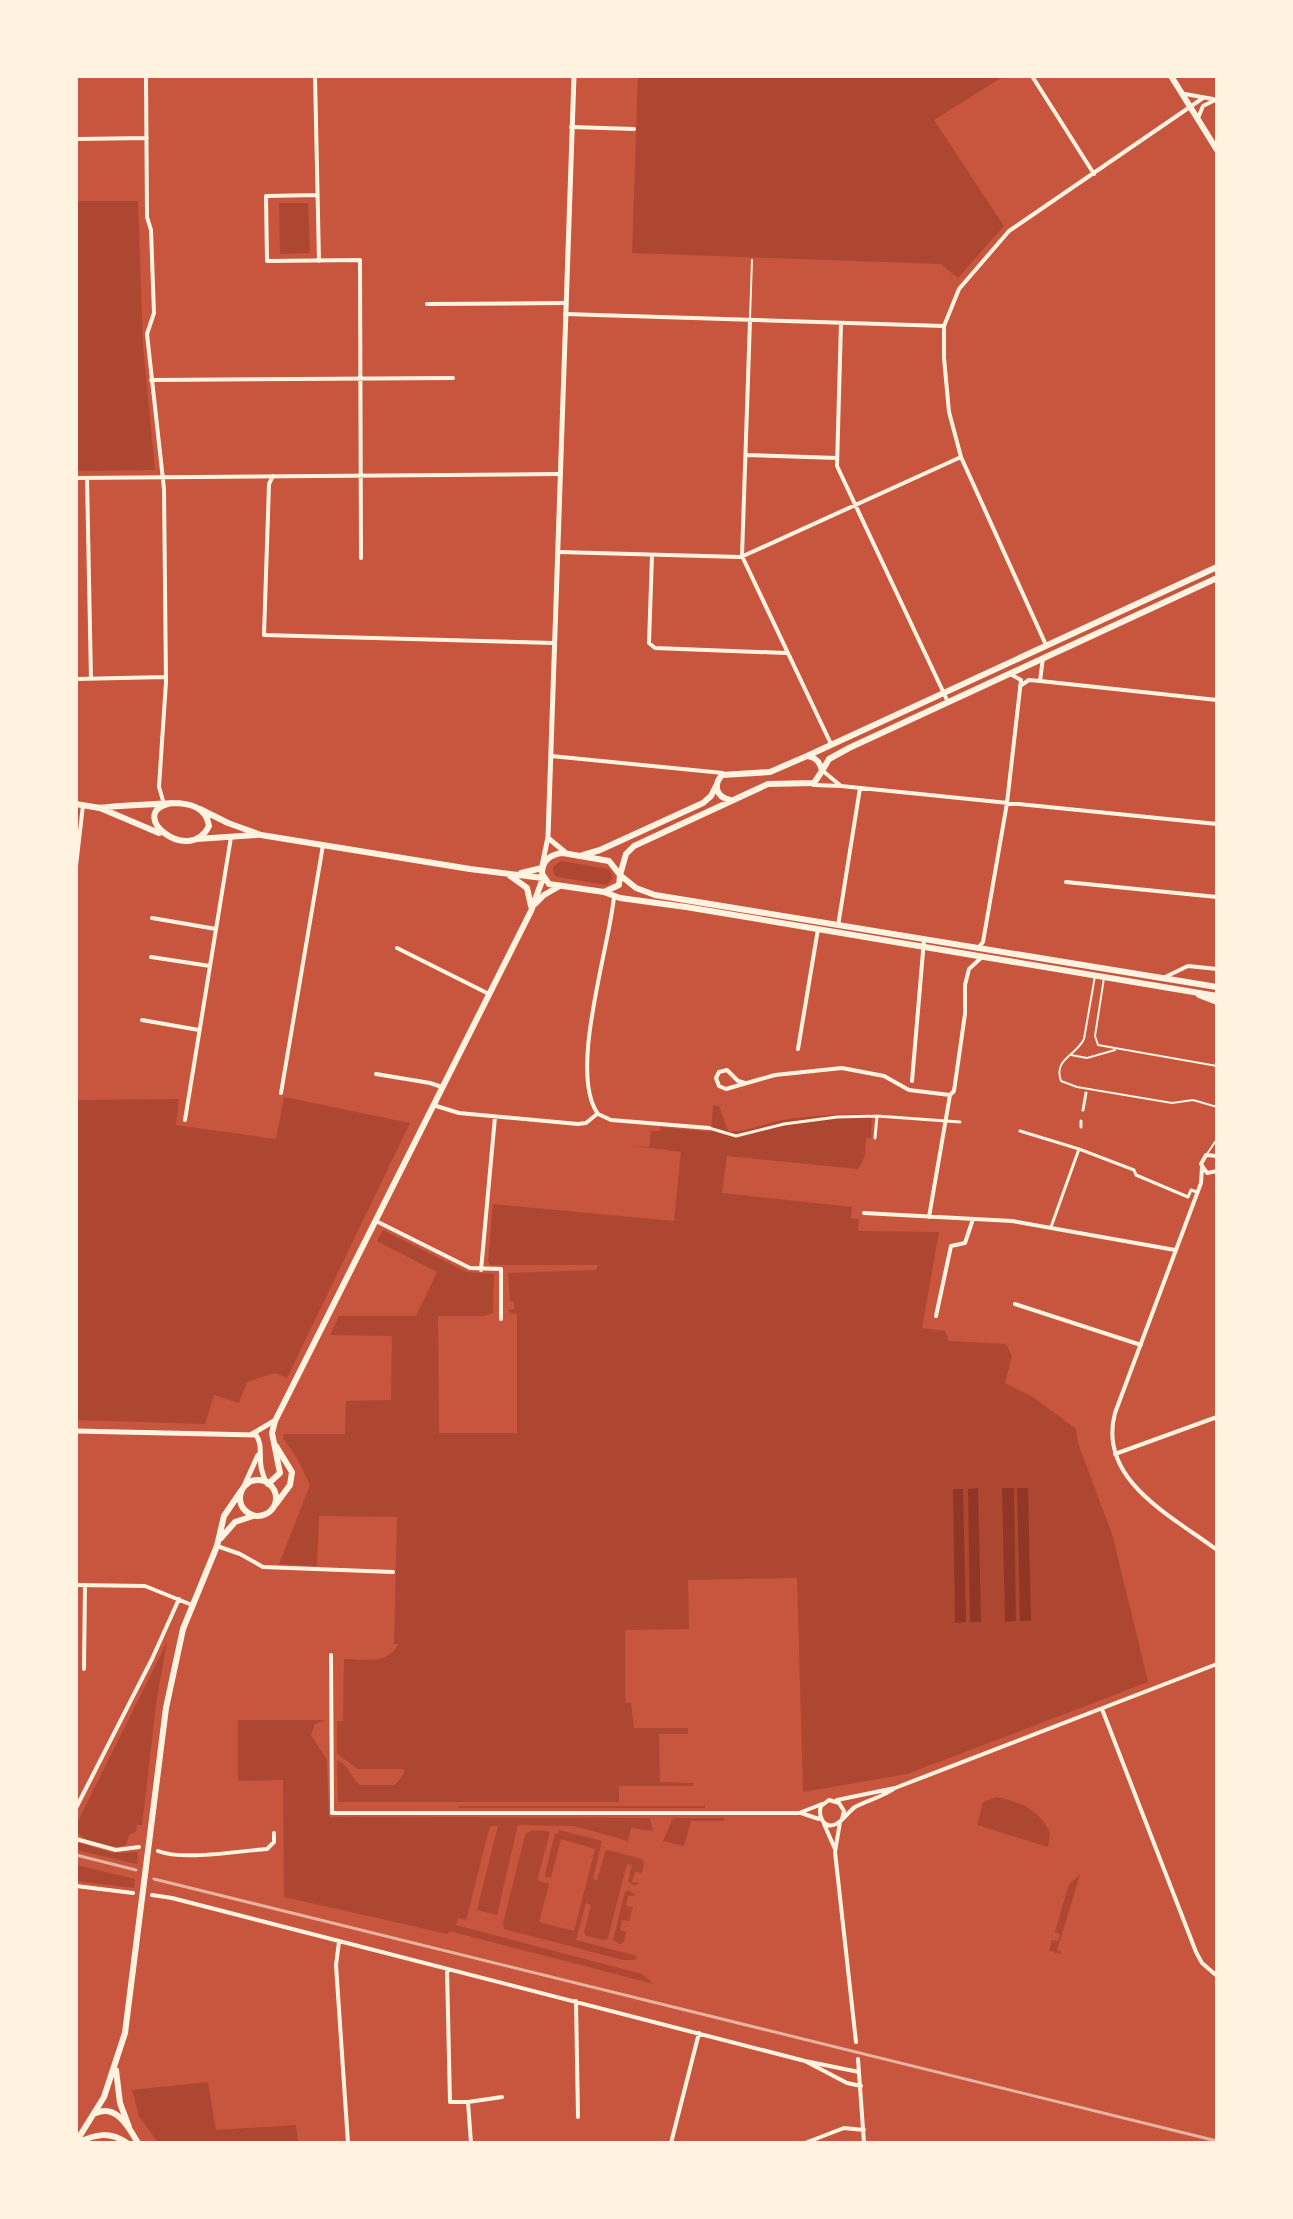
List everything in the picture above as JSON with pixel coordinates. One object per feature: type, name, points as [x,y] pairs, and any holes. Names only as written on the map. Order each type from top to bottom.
[{"type":"main road","points":[[1171,76],[1217,150]]},
{"type":"main road","points":[[581,855],[600,850],[703,803],[711,796],[722,775],[770,772],[1217,567]]},
{"type":"main road","points":[[604,892],[619,885],[626,854],[634,846],[774,782],[814,783],[829,759],[849,748],[1217,578]]},
{"type":"main road","points":[[807,756],[818,761],[822,771]]},
{"type":"main road","points":[[716,785],[722,797],[730,800]]},
{"type":"main road","points":[[167,836],[156,827],[153,817],[162,805],[168,803]]},
{"type":"main road","points":[[98,808],[183,803],[261,835]]},
{"type":"main road","points":[[80,805],[98,808],[183,840],[261,835],[543,878],[558,887],[614,896],[1217,987]]},
{"type":"main road","points":[[195,840],[204,835],[209,826],[207,817],[200,809]]},
{"type":"main road","points":[[506,873],[534,871],[542,868],[552,855],[570,853],[609,861],[636,888],[651,895],[819,926],[838,926],[1217,999]]},
{"type":"main road","points":[[77,2142],[94,2116],[117,2063],[131,2000],[171,1679],[192,1605],[218,1544],[224,1516],[242,1488],[254,1481],[268,1483],[280,1473],[274,1443],[275,1421],[531,911],[543,878],[542,868]]},
{"type":"main road","points":[[506,873],[527,888],[531,911]]},
{"type":"main road","points":[[531,911],[544,895],[558,887]]},
{"type":"main road","points":[[218,1544],[235,1522],[264,1515],[274,1507],[290,1485],[292,1472],[274,1443]]},
{"type":"main road","points":[[268,1483],[276,1496],[274,1507]]},
{"type":"main road","points":[[242,1488],[241,1505],[253,1516]]},
{"type":"main road","points":[[117,2063],[119,2099],[138,2143]]},
{"type":"main road","points":[[94,2116],[100,2110],[110,2111],[129,2127]]},
{"type":"main road","points":[[77,2142],[103,2134],[127,2143]]},
{"type":"street","points":[[146,76],[147,217],[151,230],[154,313],[147,334],[162,477],[166,677],[159,787],[168,803]]},
{"type":"street","points":[[315,76],[319,261]]},
{"type":"street","points":[[542,868],[548,837],[572,76]]},
{"type":"street","points":[[1032,76],[1094,174]]},
{"type":"street","points":[[1178,88],[1187,95],[1215,99]]},
{"type":"street","points":[[1046,645],[961,457],[949,412],[944,326],[959,289],[1009,231],[1203,98]]},
{"type":"street","points":[[1199,121],[1199,111],[1215,99]]},
{"type":"street","points":[[571,127],[634,129]]},
{"type":"street","points":[[76,139],[147,138]]},
{"type":"street","points":[[317,195],[266,196],[267,261],[360,260],[361,558]]},
{"type":"street","points":[[427,304],[565,303]]},
{"type":"street","points":[[565,314],[944,326]]},
{"type":"street","points":[[750,320],[742,556],[831,744]]},
{"type":"street","points":[[841,323],[837,466],[948,702]]},
{"type":"street","points":[[151,380],[453,378]]},
{"type":"street","points":[[746,455],[837,458]]},
{"type":"street","points":[[557,552],[742,556],[961,457]]},
{"type":"street","points":[[76,478],[560,474]]},
{"type":"street","points":[[275,476],[269,482],[264,635],[554,643]]},
{"type":"street","points":[[87,478],[91,679]]},
{"type":"street","points":[[652,555],[649,643],[655,648],[786,653]]},
{"type":"street","points":[[1040,681],[1043,658]]},
{"type":"street","points":[[974,948],[980,947],[983,942],[1007,803],[1021,680],[1010,674]]},
{"type":"street","points":[[76,679],[166,677]]},
{"type":"street","points":[[1020,686],[1029,680],[1217,700]]},
{"type":"street","points":[[551,756],[729,774]]},
{"type":"street","points":[[822,771],[841,786]]},
{"type":"street","points":[[704,772],[716,785]]},
{"type":"street","points":[[803,784],[1217,824]]},
{"type":"street","points":[[838,926],[860,788]]},
{"type":"street","points":[[76,866],[80,805]]},
{"type":"street","points":[[185,1120],[231,837]]},
{"type":"street","points":[[548,837],[559,848],[570,853]]},
{"type":"street","points":[[281,1093],[323,845]]},
{"type":"street","points":[[1066,882],[1217,897]]},
{"type":"street","points":[[614,896],[586,1064],[590,1098],[598,1114],[611,1120],[709,1128],[736,1136],[810,1119],[877,1116],[960,1122]]},
{"type":"street","points":[[152,918],[216,929]]},
{"type":"street","points":[[798,1049],[819,926]]},
{"type":"street","points":[[912,1081],[924,943]]},
{"type":"street","points":[[397,948],[489,994]]},
{"type":"street","points":[[151,957],[210,966]]},
{"type":"street","points":[[929,1217],[950,1095],[954,1091],[965,1014],[965,985],[969,969],[977,959],[988,957]]},
{"type":"street","points":[[1153,978],[1165,977],[1188,966],[1217,969]]},
{"type":"street","points":[[142,1020],[199,1030]]},
{"type":"street","points":[[745,1083],[739,1082],[727,1070],[721,1071],[716,1078],[717,1084],[724,1088],[798,1072],[845,1068],[884,1076],[911,1091],[950,1095]]},
{"type":"street","points":[[376,1074],[442,1087]]},
{"type":"street","points":[[1083,1110],[1086,1093]]},
{"type":"street","points":[[433,1105],[449,1112],[581,1124],[598,1114]]},
{"type":"street","points":[[875,1138],[877,1116]]},
{"type":"street","points":[[481,1270],[495,1117]]},
{"type":"street","points":[[1081,1121],[1081,1127]]},
{"type":"street","points":[[1020,1131],[1134,1170],[1136,1175],[1188,1197],[1191,1190],[1197,1192]]},
{"type":"street","points":[[1051,1227],[1079,1149]]},
{"type":"street","points":[[1217,1156],[1211,1154],[1201,1161],[1201,1183],[1114,1419],[1115,1454],[1125,1478],[1217,1550]]},
{"type":"street","points":[[1201,1183],[1214,1172],[1202,1167]]},
{"type":"street","points":[[864,1213],[1051,1227],[1176,1250]]},
{"type":"street","points":[[936,1316],[951,1246],[965,1243],[973,1219]]},
{"type":"street","points":[[375,1220],[466,1267],[501,1269],[501,1319]]},
{"type":"street","points":[[1015,1304],[1141,1345]]},
{"type":"street","points":[[1115,1454],[1217,1417]]},
{"type":"street","points":[[249,1435],[275,1421]]},
{"type":"street","points":[[76,1431],[259,1437],[259,1464],[268,1483]]},
{"type":"street","points":[[242,1488],[260,1450]]},
{"type":"street","points":[[218,1544],[263,1567],[393,1572]]},
{"type":"street","points":[[76,1585],[145,1586],[192,1605]]},
{"type":"street","points":[[84,1669],[85,1585]]},
{"type":"street","points":[[76,1808],[179,1599]]},
{"type":"street","points":[[331,1655],[332,1813],[799,1813],[832,1825],[855,1807],[897,1788],[1217,1664]]},
{"type":"street","points":[[1102,1709],[1197,1956],[1216,1973]]},
{"type":"street","points":[[799,1813],[831,1800],[897,1788]]},
{"type":"street","points":[[831,1800],[842,1806],[835,1852]]},
{"type":"street","points":[[822,1804],[819,1811],[835,1852],[856,2042]]},
{"type":"street","points":[[158,1851],[188,1856],[267,1849],[274,1842],[274,1833]]},
{"type":"street","points":[[76,1839],[116,1850],[139,1847]]},
{"type":"street","points":[[76,1886],[133,1893]]},
{"type":"street","points":[[152,1895],[802,2061],[859,2072]]},
{"type":"street","points":[[339,1941],[336,1965],[348,2143]]},
{"type":"street","points":[[447,1969],[450,2102],[502,2097]]},
{"type":"street","points":[[576,2001],[578,2117]]},
{"type":"street","points":[[671,2143],[699,2033]]},
{"type":"street","points":[[858,2059],[864,2143]]},
{"type":"street","points":[[802,2061],[847,2083],[861,2086]]},
{"type":"street","points":[[468,2102],[471,2143]]},
{"type":"street","points":[[805,2143],[841,2129],[864,2130]]},
{"type":"lane","points":[[750,320],[752,260]]},
{"type":"lane","points":[[1095,975],[1083,1042],[1061,1062],[1058,1071],[1061,1081],[1070,1086],[1172,1103],[1193,1100],[1217,1107]]},
{"type":"lane","points":[[1104,976],[1095,1039],[1100,1047],[1217,1066]]},
{"type":"lane","points":[[1070,1055],[1087,1058],[1120,1050]]},
{"type":"lane","points":[[1205,1156],[1217,1139]]},
{"type":"lane","points":[[1214,1147],[1217,1156]]},
{"type":"shaded area","points":[[638,76],[1004,76],[934,120],[1004,226],[958,278],[941,264],[632,253]]},
{"type":"shaded area","points":[[76,201],[138,201],[143,345],[155,470],[76,471]]},
{"type":"shaded area","points":[[279,203],[308,203],[310,253],[280,254]]},
{"type":"shaded area","points":[[561,861],[609,869],[613,878],[607,885],[558,877],[554,875],[553,867]]},
{"type":"shaded area","points":[[284,1097],[410,1123],[287,1378],[275,1373],[247,1382],[239,1403],[214,1395],[205,1424],[76,1420],[76,1100],[179,1099],[176,1125],[276,1139]]},
{"type":"shaded area","points":[[713,1105],[719,1106],[728,1131],[805,1117],[872,1114],[871,1138],[866,1138],[865,1156],[858,1169],[727,1156],[722,1193],[852,1207],[851,1218],[859,1219],[858,1231],[939,1232],[922,1328],[945,1331],[949,1341],[1006,1344],[1012,1356],[1005,1383],[1033,1397],[1076,1429],[1078,1443],[1113,1537],[1148,1682],[907,1774],[803,1792],[797,1578],[688,1580],[689,1629],[625,1630],[625,1694],[626,1703],[631,1703],[634,1728],[688,1728],[688,1734],[659,1734],[660,1782],[693,1783],[693,1786],[619,1786],[619,1802],[338,1802],[337,1760],[345,1765],[360,1785],[395,1785],[404,1774],[404,1769],[358,1769],[337,1754],[337,1721],[343,1721],[344,1659],[382,1658],[394,1651],[398,1644],[394,1644],[397,1517],[319,1516],[317,1566],[279,1564],[310,1485],[283,1438],[284,1434],[345,1434],[346,1401],[391,1400],[392,1336],[330,1335],[339,1316],[416,1316],[437,1272],[377,1241],[383,1230],[467,1272],[494,1274],[493,1313],[483,1316],[438,1316],[439,1433],[517,1433],[517,1314],[508,1310],[514,1309],[514,1302],[510,1302],[508,1273],[596,1270],[598,1265],[490,1265],[493,1204],[674,1221],[681,1152],[628,1145],[649,1147],[651,1131],[660,1131],[660,1127],[711,1132]]},
{"type":"shaded area","points":[[978,1488],[981,1622],[970,1622],[968,1489]]},
{"type":"shaded area","points":[[1002,1488],[1014,1488],[1016,1621],[1005,1622]]},
{"type":"shaded area","points":[[1017,1488],[1028,1488],[1031,1621],[1020,1621]]},
{"type":"shaded area","points":[[953,1489],[963,1489],[966,1622],[955,1623]]},
{"type":"shaded area","points":[[167,1642],[157,1697],[142,1825],[137,1825],[136,1832],[129,1835],[126,1845],[113,1847],[94,1843],[78,1833],[78,1821]]},
{"type":"shaded area","points":[[238,1720],[326,1720],[315,1724],[311,1735],[327,1760],[329,1817],[650,1818],[653,1831],[631,1828],[628,1841],[574,1826],[518,1825],[497,1915],[477,1910],[498,1826],[490,1826],[466,1920],[458,1918],[456,1925],[642,1974],[654,1984],[449,1931],[448,1934],[284,1897],[283,1780],[238,1781]]},
{"type":"shaded area","points":[[997,1797],[1021,1805],[1041,1818],[1050,1833],[1048,1847],[977,1825],[983,1802]]},
{"type":"shaded area","points":[[705,1806],[705,1808],[458,1808]]},
{"type":"shaded area","points":[[673,1818],[724,1818],[724,1821],[691,1821],[684,1846],[663,1841]]},
{"type":"shaded area","points":[[536,1830],[550,1832],[537,1880],[549,1884],[539,1922],[574,1931],[595,1849],[561,1839],[551,1878],[546,1877],[555,1833],[558,1834],[559,1830],[602,1841],[593,1879],[597,1880],[608,1850],[644,1862],[642,1873],[635,1872],[632,1882],[639,1883],[635,1886],[628,1882],[632,1865],[627,1864],[608,1938],[586,1936],[584,1932],[591,1905],[586,1903],[576,1940],[637,1956],[635,1960],[623,1960],[504,1929],[525,1835]]},
{"type":"shaded area","points":[[76,1842],[113,1853],[138,1852],[137,1864],[76,1850]]},
{"type":"shaded area","points":[[76,1865],[135,1879],[134,1888],[76,1881]]},
{"type":"shaded area","points":[[1080,1875],[1057,1950],[1061,1952],[1049,1951],[1052,1940],[1058,1941],[1060,1934],[1055,1932],[1069,1884]]},
{"type":"shaded area","points":[[628,1890],[636,1895],[628,1896],[626,1906],[633,1907],[629,1921],[622,1920],[620,1930],[626,1932],[624,1942],[620,1944],[613,1940]]},
{"type":"shaded area","points":[[208,2082],[216,2130],[296,2125],[298,2143],[158,2143],[139,2116],[132,2090]]},
{"type":"railway","points":[[76,1855],[136,1870]]},
{"type":"railway","points":[[154,1879],[1217,2141]]}]
